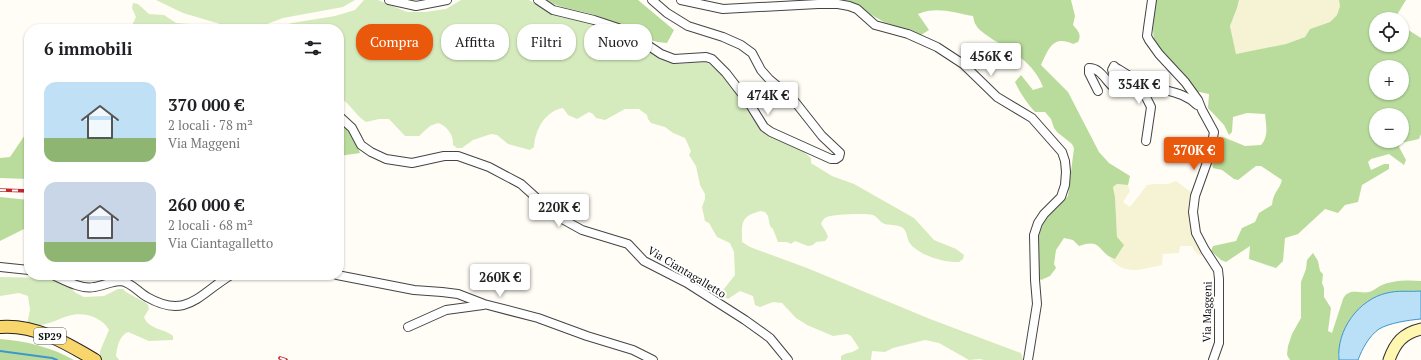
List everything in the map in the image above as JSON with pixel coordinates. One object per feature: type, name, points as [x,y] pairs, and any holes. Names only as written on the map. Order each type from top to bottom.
[{"type":"main road","name":"SP29","points":[[0,327],[12,326],[34,330],[61,340],[95,360]]},
{"type":"main road","points":[[1390,360],[1398,343],[1404,336],[1409,332],[1421,329]]},
{"type":"street","points":[[390,0],[416,6],[447,0]]},
{"type":"street","points":[[538,0],[553,10],[594,20],[618,28],[662,54],[674,59],[706,57],[712,59],[726,73],[749,103],[764,128],[831,159],[836,159],[839,157],[840,153],[822,136],[799,105],[769,80],[761,70],[752,53],[741,45],[723,37],[688,26],[667,13],[652,0]]},
{"type":"street","points":[[681,0],[723,9],[818,4],[838,4],[849,6],[857,9],[876,25],[908,34],[936,47],[962,64],[997,97],[1032,118],[1062,152],[1066,172],[1065,185],[1061,197],[1044,214],[1038,223],[1034,235],[1037,304],[1028,360]]},
{"type":"street","name":"Via Maggeni","points":[[1152,0],[1147,36],[1159,54],[1185,82],[1198,100],[1202,110],[1214,129],[1214,138],[1210,154],[1193,203],[1193,221],[1199,238],[1218,270],[1219,342],[1213,360]]},
{"type":"street","name":"Via Maggeni","points":[[1098,91],[1089,73],[1089,68],[1095,68],[1117,90],[1120,90],[1121,84],[1112,70],[1114,66],[1130,77],[1147,85],[1190,98],[1202,110]]},
{"type":"street","name":"Via Maggeni","points":[[1130,77],[1130,81],[1146,97],[1151,107],[1146,142]]},
{"type":"street","name":"Via Ciantagalletto","points":[[344,121],[352,128],[360,145],[386,159],[412,163],[444,156],[458,156],[489,168],[521,184],[564,220],[582,230],[628,244],[644,261],[687,283],[745,320],[770,338],[788,360]]},
{"type":"street","points":[[0,267],[24,269]]},
{"type":"street","points":[[344,276],[414,290],[458,294],[484,304],[538,318],[587,336],[633,350],[653,360]]},
{"type":"street","points":[[66,280],[86,288],[122,281],[146,297],[167,306],[185,306],[224,280]]},
{"type":"street","points":[[408,327],[446,310],[484,304]]},
{"type":"shaded area","points":[[1239,0],[1339,0],[1340,6],[1337,15],[1330,22],[1310,29],[1305,37],[1286,44],[1236,55],[1230,26]]},
{"type":"shaded area","points":[[1176,181],[1192,193],[1190,204],[1205,254],[1199,255],[1192,246],[1180,246],[1179,253],[1163,254],[1162,265],[1138,270],[1122,268],[1113,262],[1110,258],[1115,259],[1117,237],[1113,187],[1117,184],[1128,185],[1130,191],[1123,202],[1130,207],[1147,185],[1168,184]]},
{"type":"green space","points":[[156,0],[355,0],[343,7],[283,18],[267,24],[220,24],[183,13]]},
{"type":"green space","points":[[364,0],[378,0],[407,12],[425,12],[446,9],[461,0],[529,0],[547,11],[561,17],[586,21],[594,24],[584,24],[584,60],[652,60],[652,52],[675,64],[705,62],[709,64],[725,77],[753,119],[766,134],[804,152],[811,158],[811,163],[832,176],[854,184],[914,218],[934,240],[956,249],[964,255],[963,259],[959,262],[939,260],[918,251],[913,247],[909,242],[903,228],[887,225],[873,215],[863,214],[826,217],[821,224],[828,237],[825,241],[816,242],[813,245],[808,246],[795,241],[791,244],[787,242],[778,242],[773,229],[770,226],[768,216],[765,212],[761,211],[749,215],[744,221],[742,225],[742,242],[750,247],[807,268],[930,319],[1021,353],[1023,360],[969,360],[939,343],[925,340],[893,348],[885,352],[872,351],[871,360],[841,360],[841,356],[859,348],[851,336],[847,334],[833,336],[807,325],[796,318],[782,303],[773,302],[760,307],[755,305],[753,296],[740,291],[728,299],[720,294],[735,275],[734,252],[730,243],[717,237],[709,223],[705,221],[702,207],[705,194],[700,185],[696,166],[689,155],[691,151],[685,138],[673,133],[665,127],[651,123],[647,115],[639,109],[625,109],[605,120],[596,118],[589,112],[577,119],[568,115],[563,108],[551,113],[542,122],[536,134],[534,147],[530,150],[508,144],[497,135],[491,134],[473,140],[462,148],[457,148],[453,145],[449,131],[438,123],[430,126],[419,136],[405,136],[389,119],[379,119],[366,122],[344,101],[344,24],[288,24],[335,16],[355,10]]},
{"type":"green space","points":[[545,0],[638,0],[674,30],[667,43],[658,42],[652,40],[652,24],[617,24],[598,16]]},
{"type":"green space","points":[[842,0],[1071,0],[1075,16],[1073,25],[1078,31],[1079,35],[1078,42],[1073,44],[1061,41],[1056,42],[1049,49],[1041,65],[1068,92],[1099,152],[1109,163],[1130,176],[1128,185],[1117,184],[1113,187],[1117,237],[1124,245],[1115,259],[1110,257],[1096,245],[1087,244],[1079,246],[1073,240],[1064,238],[1056,250],[1054,264],[1056,268],[1050,276],[1041,280],[1038,277],[1038,238],[1044,220],[1068,196],[1074,148],[1072,144],[1057,132],[1051,119],[1045,112],[1035,112],[1019,90],[1015,82],[1021,75],[1033,90],[1043,87],[1034,71],[1022,59],[981,31],[975,24],[973,16],[939,10],[918,14],[929,30],[921,35],[884,22]]},
{"type":"green space","points":[[1155,0],[1239,0],[1230,26],[1236,54],[1286,44],[1305,37],[1310,29],[1330,22],[1337,15],[1340,6],[1339,0],[1406,0],[1399,12],[1369,12],[1369,52],[1409,52],[1409,30],[1421,38],[1421,134],[1419,139],[1409,141],[1409,108],[1369,108],[1369,148],[1400,148],[1406,160],[1404,165],[1389,154],[1371,159],[1368,162],[1371,170],[1384,164],[1389,164],[1389,169],[1362,185],[1358,202],[1345,205],[1338,213],[1325,209],[1298,234],[1285,238],[1283,261],[1276,268],[1249,259],[1250,246],[1226,262],[1221,260],[1211,251],[1213,246],[1236,241],[1242,228],[1255,222],[1259,213],[1272,205],[1282,180],[1261,166],[1256,166],[1238,180],[1234,179],[1222,170],[1213,168],[1212,164],[1214,156],[1223,137],[1245,146],[1261,145],[1264,142],[1266,134],[1265,114],[1247,113],[1233,117],[1232,132],[1229,135],[1224,125],[1208,108],[1209,94],[1195,91],[1154,43],[1153,29]]},
{"type":"green space","points":[[133,3],[138,4],[149,14],[164,15],[176,23],[189,24],[132,24],[136,17],[132,8]]},
{"type":"green space","points":[[344,125],[356,143],[360,153],[344,155]]},
{"type":"green space","points":[[24,136],[24,179],[0,178],[0,158],[10,157]]},
{"type":"green space","points":[[0,197],[24,199],[24,229],[0,241]]},
{"type":"green space","points":[[1313,253],[1318,261],[1320,271],[1323,274],[1322,283],[1324,288],[1324,297],[1331,308],[1328,331],[1332,333],[1343,299],[1348,293],[1369,292],[1385,284],[1405,281],[1421,281],[1421,291],[1412,292],[1338,354],[1339,360],[1290,360],[1287,355],[1288,346],[1292,334],[1301,318],[1301,282],[1306,269],[1307,260]]},
{"type":"green space","points":[[0,277],[24,277],[24,280],[56,280],[65,284],[76,293],[84,297],[104,296],[118,289],[123,289],[148,305],[149,309],[144,317],[146,321],[153,327],[169,333],[173,336],[173,340],[149,341],[128,332],[122,336],[118,346],[116,356],[119,360],[100,360],[100,351],[109,330],[102,322],[92,316],[80,314],[68,316],[43,325],[27,324],[30,310],[28,296],[19,293],[0,296]]},
{"type":"green space","points":[[0,339],[38,345],[74,360],[0,360]]},
{"type":"water","points":[[1421,291],[1421,319],[1399,322],[1379,329],[1369,339],[1358,360],[1339,360],[1341,338],[1345,327],[1351,318],[1367,302],[1377,296],[1387,293]]},
{"type":"waterway","points":[[0,351],[57,360]]},
{"type":"railway","points":[[0,190],[24,191]]},
{"type":"railway","points":[[280,358],[286,360]]}]
